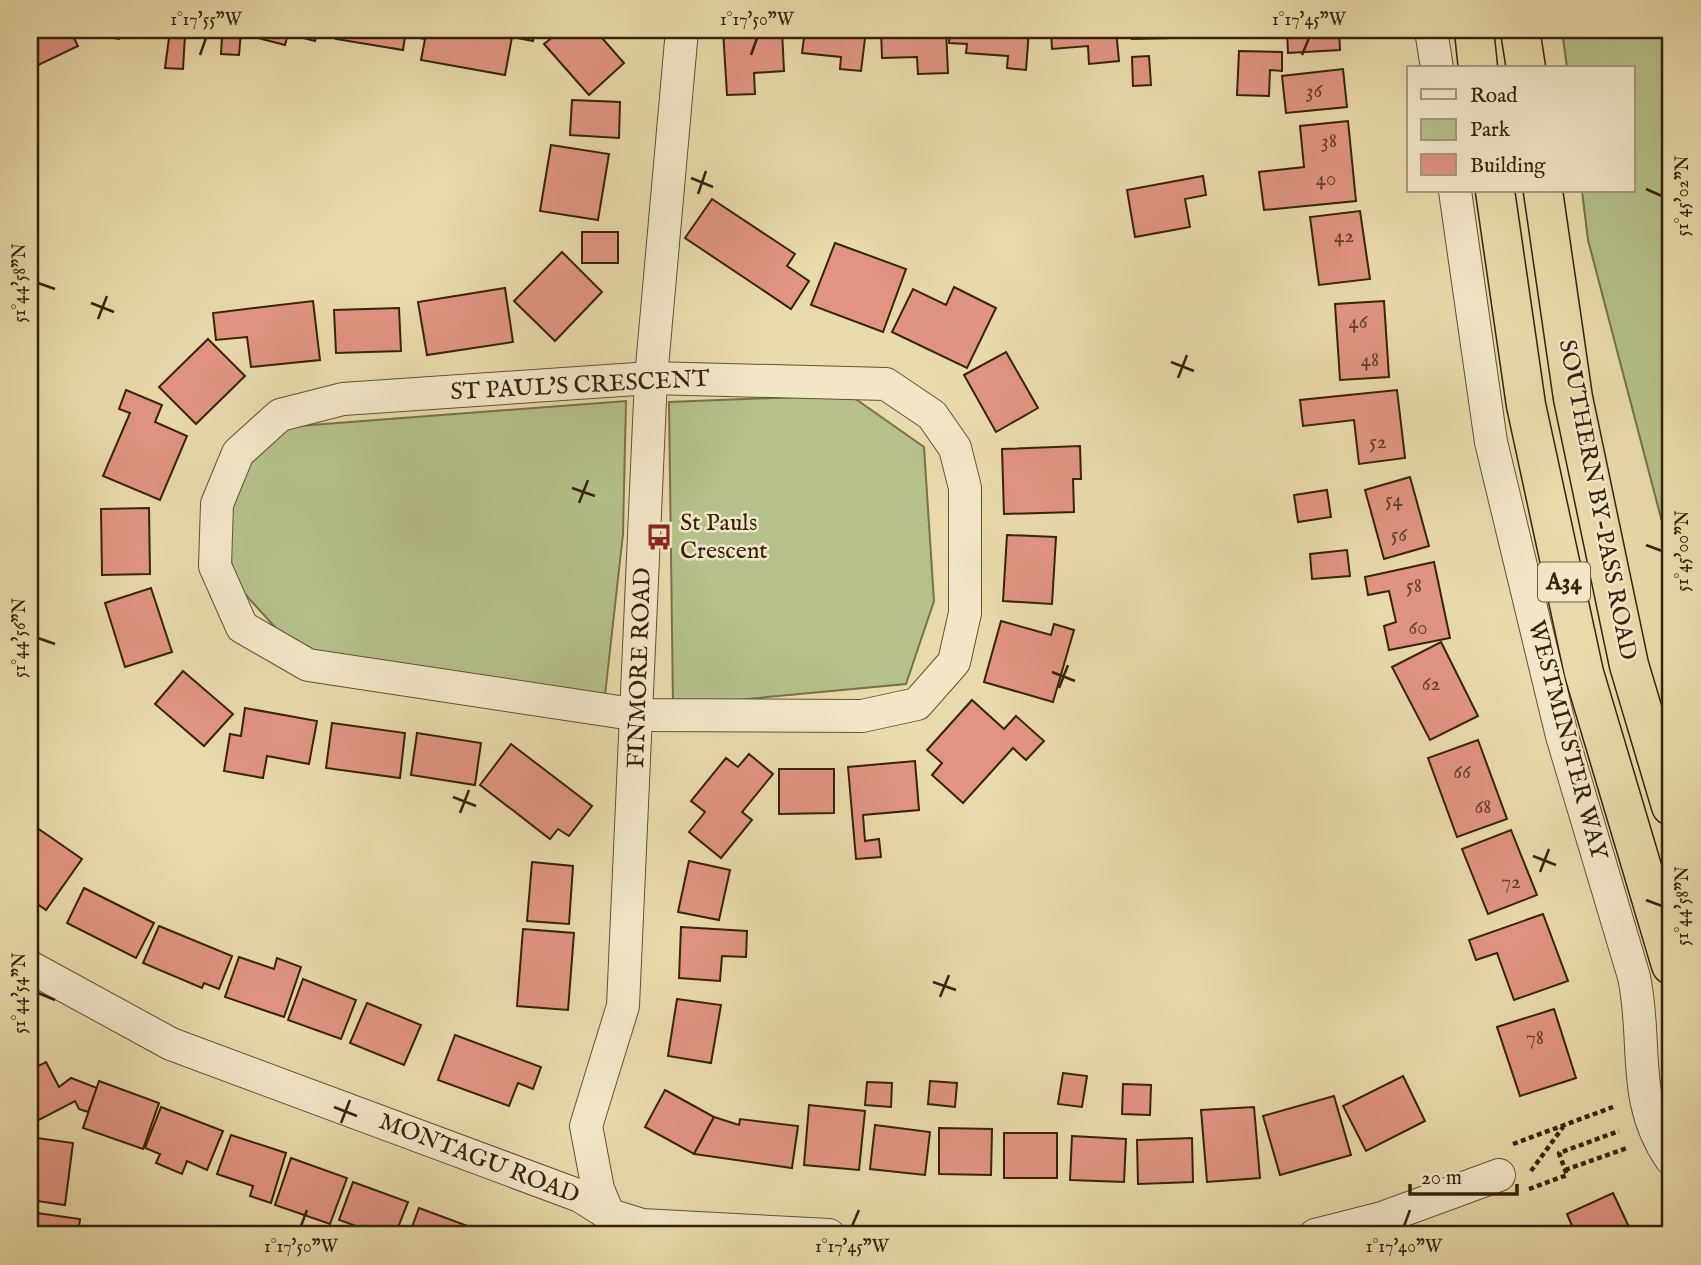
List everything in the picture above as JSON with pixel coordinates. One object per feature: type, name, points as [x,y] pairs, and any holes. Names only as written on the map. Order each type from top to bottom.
[{"type":"highway","points":[[1474,30],[1478,66]]},
{"type":"highway","points":[[1520,30],[1525,66]]},
{"type":"highway","name":"SOUTHERN BY-PASS ROAD","points":[[1495,192],[1526,405],[1584,673],[1671,965]]},
{"type":"highway","name":"SOUTHERN BY-PASS ROAD","points":[[1543,192],[1573,398],[1629,666],[1671,806]]},
{"type":"street","name":"FINMORE ROAD","points":[[614,1225],[598,1189],[586,1126],[623,1006],[639,715],[651,378],[682,30]]},
{"type":"street","points":[[1431,30],[1437,66]]},
{"type":"street","name":"WESTMINSTER WAY","points":[[1455,192],[1491,442],[1562,736],[1634,977],[1640,1008],[1643,1096],[1651,1125],[1671,1159]]},
{"type":"street","name":"ST PAUL'S CRESCENT","points":[[651,378],[886,384],[932,415],[955,448],[965,488],[965,613],[954,662],[917,704],[862,716],[639,715],[308,665],[243,627],[215,566],[217,504],[238,453],[280,415],[343,399],[651,378]]},
{"type":"street","name":"MONTAGU ROAD","points":[[30,967],[171,1044],[580,1196],[614,1225],[829,1235]]},
{"type":"street","points":[[1315,1235],[1382,1218],[1514,1175]]},
{"type":"path","points":[[1514,1175],[1490,1152],[1643,1096]]},
{"type":"path","points":[[1564,1125],[1514,1175],[1507,1197],[1567,1175],[1559,1153],[1620,1131]]},
{"type":"path","points":[[1565,1170],[1631,1146]]},
{"type":"green space","points":[[1562,30],[1671,30],[1671,556],[1588,240],[1582,192],[1634,192],[1634,66],[1567,66]]},
{"type":"green space","points":[[850,395],[924,447],[934,601],[906,684],[673,706],[669,402]]},
{"type":"green space","points":[[626,401],[623,534],[605,695],[303,658],[233,581],[226,501],[272,428]]},
{"type":"building","points":[[30,30],[70,30],[78,46],[30,69]]},
{"type":"building","points":[[82,30],[121,30],[119,39]]},
{"type":"building","points":[[170,30],[241,30],[239,55],[221,54],[222,37],[185,35],[183,69],[165,68]]},
{"type":"building","points":[[247,30],[318,30],[315,41],[288,34],[285,45],[246,35]]},
{"type":"building","points":[[337,30],[406,30],[403,50],[336,39]]},
{"type":"building","points":[[410,30],[535,30],[533,41],[512,37],[505,75],[421,60],[425,39],[408,36]]},
{"type":"building","points":[[561,30],[595,30],[624,63],[589,95],[544,44]]},
{"type":"building","points":[[723,30],[782,30],[784,71],[754,73],[755,94],[727,95]]},
{"type":"building","points":[[805,30],[866,30],[861,71],[840,69],[841,57],[802,53]]},
{"type":"building","points":[[881,30],[946,30],[948,73],[918,74],[917,57],[882,58]]},
{"type":"building","points":[[950,30],[1029,30],[1026,70],[1007,68],[1008,56],[966,53],[967,44],[949,43]]},
{"type":"building","points":[[1051,30],[1116,30],[1119,61],[1089,64],[1088,46],[1052,49]]},
{"type":"building","points":[[1132,30],[1172,30],[1172,38],[1132,39]]},
{"type":"building","points":[[1287,30],[1339,30],[1340,50],[1288,53]]},
{"type":"building","points":[[1239,51],[1282,52],[1282,71],[1270,70],[1269,96],[1237,95]]},
{"type":"building","points":[[1149,56],[1151,85],[1133,86],[1132,57]]},
{"type":"building","points":[[1343,69],[1347,107],[1286,113],[1282,76]]},
{"type":"building","points":[[572,100],[620,102],[619,138],[570,135]]},
{"type":"building","points":[[1348,121],[1356,201],[1264,210],[1259,172],[1304,167],[1300,126]]},
{"type":"building","points":[[551,145],[609,154],[598,220],[540,211]]},
{"type":"building","points":[[1203,176],[1206,195],[1185,199],[1190,227],[1135,237],[1127,190]]},
{"type":"building","points":[[712,199],[795,254],[787,266],[809,281],[791,309],[685,238]]},
{"type":"building","points":[[1360,211],[1370,279],[1319,285],[1310,217]]},
{"type":"building","points":[[582,232],[618,232],[618,263],[582,263]]},
{"type":"building","points":[[835,243],[906,269],[883,332],[811,305]]},
{"type":"building","points":[[562,252],[602,292],[555,341],[514,301]]},
{"type":"building","points":[[954,287],[996,308],[967,368],[892,332],[913,289],[946,305]]},
{"type":"building","points":[[505,288],[513,342],[427,355],[418,302]]},
{"type":"building","points":[[313,301],[320,360],[251,367],[247,337],[216,340],[213,313]]},
{"type":"building","points":[[1384,301],[1389,377],[1340,380],[1335,304]]},
{"type":"building","points":[[399,308],[401,351],[336,353],[334,310]]},
{"type":"building","points":[[208,339],[245,376],[196,424],[159,387]]},
{"type":"building","points":[[1006,352],[1038,408],[996,432],[964,375]]},
{"type":"building","points":[[126,390],[162,405],[155,422],[187,436],[160,500],[103,476],[130,413],[119,409]]},
{"type":"building","points":[[1397,390],[1405,458],[1359,464],[1354,420],[1303,426],[1300,400]]},
{"type":"building","points":[[1080,446],[1081,479],[1073,479],[1074,512],[1004,514],[1002,449]]},
{"type":"building","points":[[1410,477],[1429,546],[1384,559],[1365,490]]},
{"type":"building","points":[[1327,490],[1331,517],[1298,522],[1294,495]]},
{"type":"building","points":[[149,508],[150,574],[102,575],[101,509]]},
{"type":"building","points":[[1007,535],[1056,537],[1052,604],[1003,601]]},
{"type":"building","points":[[1347,550],[1350,576],[1312,579],[1310,554]]},
{"type":"building","points":[[1434,562],[1450,638],[1389,650],[1384,626],[1396,622],[1389,591],[1368,595],[1365,577]]},
{"type":"building","points":[[151,588],[172,652],[125,667],[105,603]]},
{"type":"building","points":[[1001,621],[1051,635],[1054,624],[1074,630],[1053,702],[984,682]]},
{"type":"building","points":[[1441,642],[1478,716],[1430,740],[1392,667]]},
{"type":"building","points":[[183,671],[233,714],[204,746],[155,704]]},
{"type":"building","points":[[972,700],[1004,729],[1016,716],[1044,741],[1026,760],[1013,748],[963,803],[932,775],[942,763],[927,750]]},
{"type":"building","points":[[245,708],[317,721],[309,764],[267,756],[263,778],[224,771],[230,734],[241,736]]},
{"type":"building","points":[[332,723],[405,733],[400,778],[326,768]]},
{"type":"building","points":[[417,733],[481,743],[475,785],[411,775]]},
{"type":"building","points":[[1478,740],[1507,819],[1457,837],[1428,758]]},
{"type":"building","points":[[511,744],[592,806],[569,836],[558,829],[550,839],[480,785]]},
{"type":"building","points":[[749,754],[773,774],[742,812],[752,820],[721,858],[689,832],[705,812],[691,801],[726,758],[738,767]]},
{"type":"building","points":[[915,761],[919,810],[863,815],[865,841],[879,839],[881,857],[856,859],[848,767]]},
{"type":"building","points":[[779,769],[834,769],[834,813],[779,814]]},
{"type":"building","points":[[30,823],[82,859],[46,910],[30,899]]},
{"type":"building","points":[[1511,830],[1537,895],[1488,914],[1462,849]]},
{"type":"building","points":[[689,861],[730,870],[719,920],[678,912]]},
{"type":"building","points":[[532,862],[573,866],[569,924],[527,921]]},
{"type":"building","points":[[84,888],[154,923],[136,958],[67,923]]},
{"type":"building","points":[[1543,914],[1568,981],[1514,1000],[1497,953],[1476,960],[1469,940]]},
{"type":"building","points":[[159,926],[232,956],[219,989],[204,983],[202,988],[143,963]]},
{"type":"building","points":[[681,927],[747,931],[746,957],[722,956],[720,981],[679,978]]},
{"type":"building","points":[[523,929],[574,933],[568,1010],[517,1006]]},
{"type":"building","points":[[239,957],[274,969],[277,958],[301,967],[284,1017],[225,997]]},
{"type":"building","points":[[303,979],[356,1000],[341,1039],[288,1020]]},
{"type":"building","points":[[677,999],[721,1005],[711,1063],[668,1056]]},
{"type":"building","points":[[367,1003],[421,1025],[404,1065],[350,1043]]},
{"type":"building","points":[[1554,1009],[1576,1078],[1520,1096],[1497,1027]]},
{"type":"building","points":[[455,1035],[541,1067],[533,1089],[518,1083],[509,1106],[438,1080]]},
{"type":"building","points":[[46,1062],[59,1087],[71,1078],[97,1088],[88,1112],[79,1109],[75,1101],[37,1121],[30,1108],[30,1070]]},
{"type":"building","points":[[1063,1073],[1087,1076],[1082,1107],[1058,1104]]},
{"type":"building","points":[[1403,1076],[1425,1121],[1366,1151],[1343,1106]]},
{"type":"building","points":[[99,1081],[159,1103],[143,1149],[83,1128]]},
{"type":"building","points":[[930,1081],[957,1083],[955,1107],[928,1104]]},
{"type":"building","points":[[867,1082],[892,1083],[891,1107],[865,1105]]},
{"type":"building","points":[[1123,1084],[1151,1085],[1150,1115],[1122,1114]]},
{"type":"building","points":[[665,1090],[714,1117],[694,1154],[645,1127]]},
{"type":"building","points":[[1334,1096],[1351,1155],[1280,1175],[1263,1116]]},
{"type":"building","points":[[809,1105],[865,1111],[859,1170],[804,1165]]},
{"type":"building","points":[[161,1107],[223,1131],[207,1170],[187,1161],[182,1174],[156,1163],[160,1154],[145,1148]]},
{"type":"building","points":[[1254,1107],[1260,1178],[1207,1182],[1201,1110]]},
{"type":"building","points":[[714,1117],[739,1125],[740,1119],[798,1126],[792,1168],[694,1154]]},
{"type":"building","points":[[875,1125],[930,1132],[925,1175],[870,1169]]},
{"type":"building","points":[[939,1128],[992,1129],[991,1175],[939,1174]]},
{"type":"building","points":[[1004,1133],[1057,1133],[1057,1178],[1004,1178]]},
{"type":"building","points":[[231,1135],[286,1153],[271,1203],[250,1196],[253,1186],[217,1174]]},
{"type":"building","points":[[1072,1136],[1126,1139],[1124,1182],[1070,1180]]},
{"type":"building","points":[[30,1137],[73,1143],[65,1205],[30,1200]]},
{"type":"building","points":[[1192,1138],[1193,1182],[1138,1184],[1137,1140]]},
{"type":"building","points":[[291,1158],[347,1178],[330,1224],[275,1205]]},
{"type":"building","points":[[353,1182],[408,1202],[395,1235],[382,1235],[339,1220]]},
{"type":"building","points":[[1613,1193],[1630,1229],[1617,1235],[1576,1235],[1567,1214]]},
{"type":"building","points":[[419,1208],[484,1232],[483,1235],[409,1235]]},
{"type":"building","points":[[30,1212],[80,1219],[78,1235],[30,1235]]},
{"type":"place","name":"St Pauls Crescent","points":[[659,537]]}]
